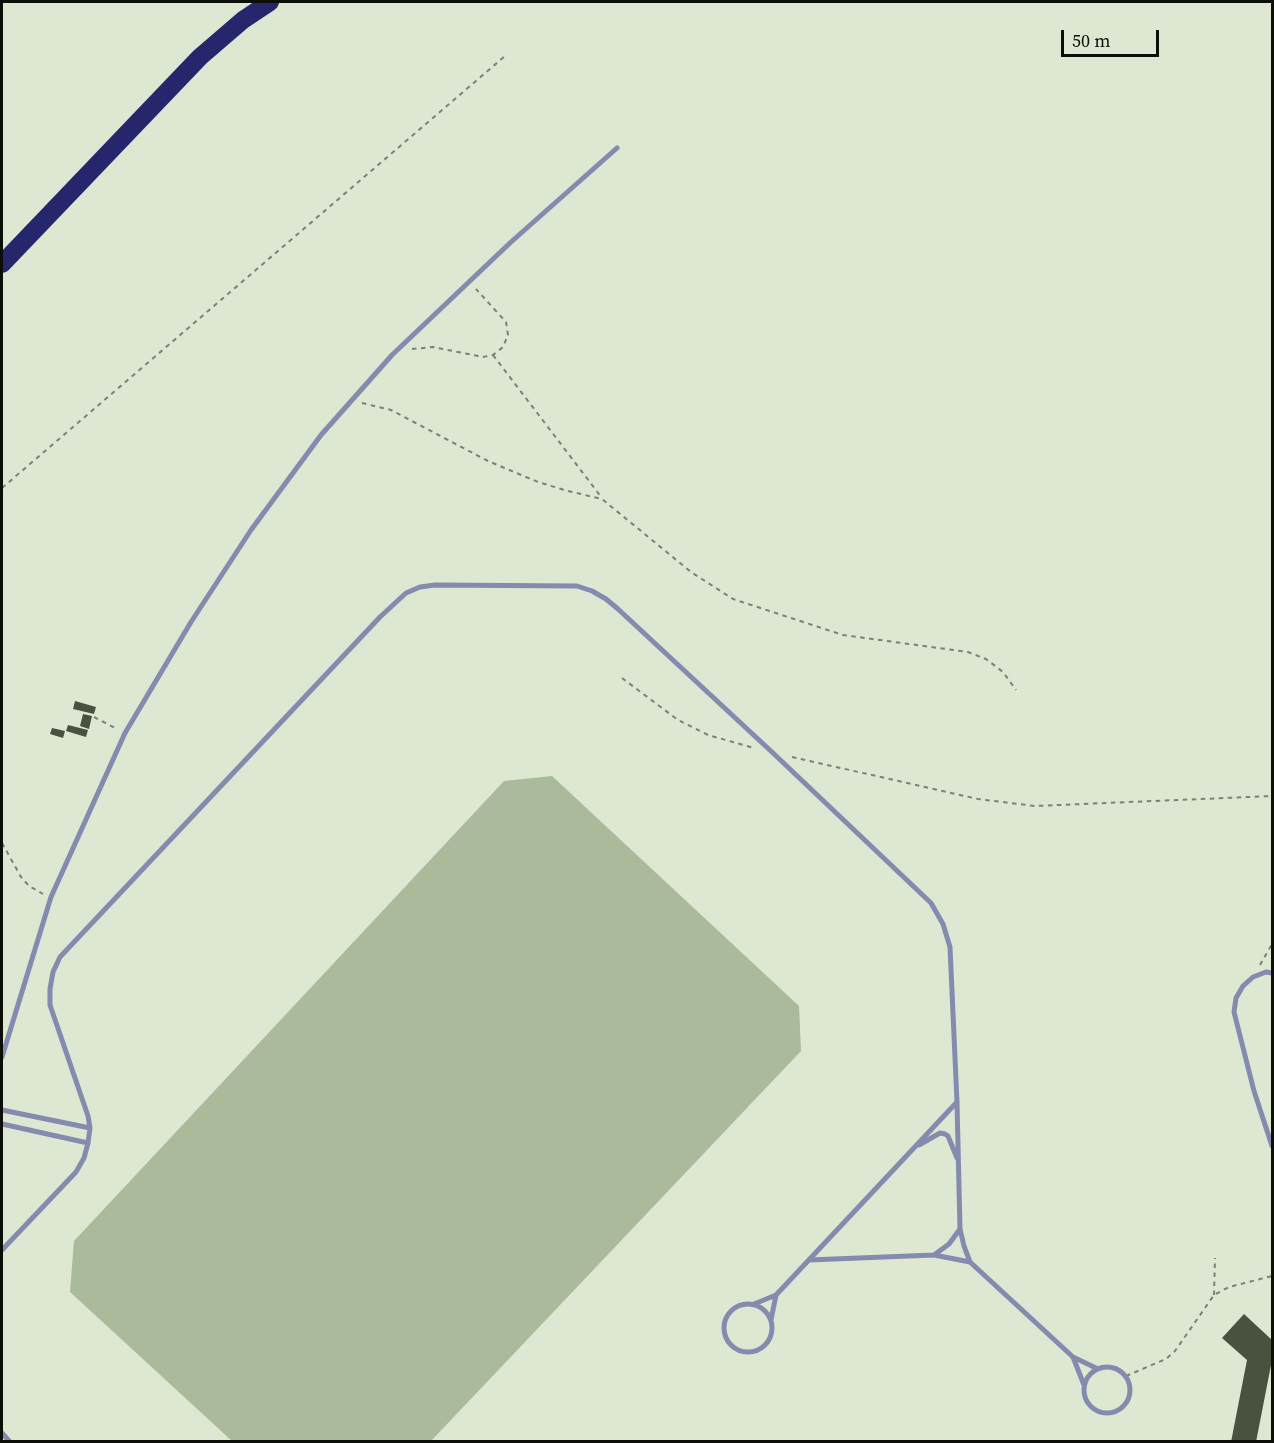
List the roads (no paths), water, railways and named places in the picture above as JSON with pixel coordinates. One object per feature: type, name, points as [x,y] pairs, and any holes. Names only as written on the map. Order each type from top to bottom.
[{"type":"highway","points":[[2,264],[200,57],[228,32],[270,2]]},
{"type":"lane","points":[[2,1057],[51,897],[125,733],[191,622],[251,530],[321,435],[392,355],[468,282],[617,148]]},
{"type":"lane","points":[[2,1250],[76,1173],[84,1158],[88,1143],[90,1128],[83,1099],[50,1005],[53,972],[60,957],[380,617],[406,593],[420,587],[453,584],[560,584],[592,591],[618,609],[931,903],[943,924],[950,947],[960,1229],[970,1262],[1073,1357],[1098,1369],[1113,1368],[1126,1376],[1131,1390],[1130,1398],[1126,1405],[1113,1413],[1105,1414],[1090,1407],[1083,1393],[1086,1378],[1098,1369]]},
{"type":"lane","points":[[1272,973],[1266,972],[1253,977],[1243,986],[1236,998],[1234,1012],[1254,1091],[1272,1146]]},
{"type":"lane","points":[[776,1295],[768,1342],[756,1351],[741,1351],[728,1343],[723,1329],[727,1314],[739,1305],[754,1304],[776,1295],[957,1102]]},
{"type":"lane","points":[[2,1110],[90,1128]]},
{"type":"lane","points":[[2,1124],[88,1143]]},
{"type":"lane","points":[[914,1148],[936,1135],[945,1134],[959,1162]]},
{"type":"lane","points":[[934,1255],[949,1244],[960,1229]]},
{"type":"lane","points":[[809,1260],[934,1255],[970,1262]]},
{"type":"lane","points":[[754,1304],[765,1310],[771,1320]]},
{"type":"lane","points":[[1073,1357],[1084,1385]]},
{"type":"lane","points":[[2,1433],[10,1442]]}]
